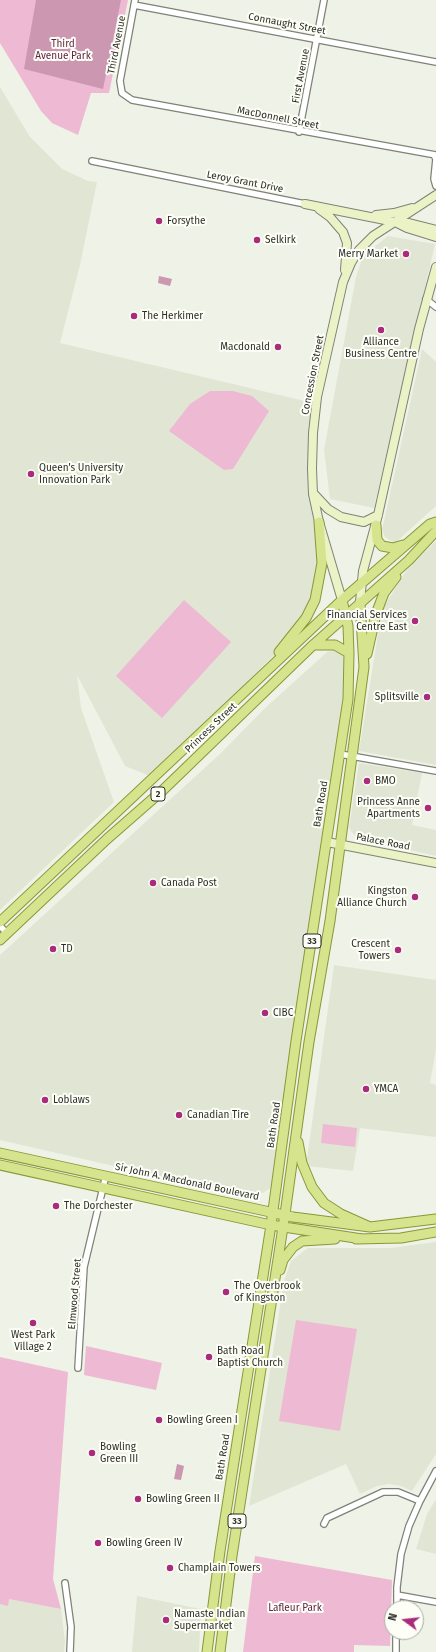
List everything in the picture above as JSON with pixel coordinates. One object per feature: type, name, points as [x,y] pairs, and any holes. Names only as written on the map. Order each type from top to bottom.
[{"type":"main road","name":"Concession Street","points":[[342,600],[319,522],[313,494],[313,433],[317,398],[343,282],[351,263],[359,250],[373,236],[436,195]]},
{"type":"main road","name":"Leroy Grant Drive","points":[[305,204],[395,222],[409,223],[436,230]]},
{"type":"main road","points":[[305,204],[326,214],[343,232],[347,248],[343,282]]},
{"type":"main road","points":[[360,215],[385,215],[424,204]]},
{"type":"main road","name":"Leroy Grant Drive","points":[[395,222],[407,228],[436,236]]},
{"type":"main road","points":[[362,582],[363,571],[376,525],[426,299],[436,267]]},
{"type":"main road","points":[[313,494],[328,508],[341,517],[364,522],[378,515]]},
{"type":"main road","points":[[258,678],[312,608],[322,563],[319,522]]},
{"type":"main road","name":"Princess Street","points":[[0,922],[342,600],[430,524],[436,522]]},
{"type":"main road","points":[[376,525],[377,540],[382,546],[393,548],[405,545]]},
{"type":"main road","name":"Princess Street","points":[[3,936],[107,839],[163,790],[313,645],[409,560],[436,531]]},
{"type":"main road","points":[[364,667],[373,626],[384,593],[409,560]]},
{"type":"main road","name":"33","points":[[220,1652],[232,1556],[340,844],[364,667],[360,602],[362,582]]},
{"type":"main road","name":"Bath Road","points":[[207,1652],[220,1551],[271,1225],[296,1041],[348,699],[349,653],[342,600]]},
{"type":"main road","points":[[313,645],[335,644],[349,653]]},
{"type":"main road","name":"Palace Road","points":[[327,842],[436,863]]},
{"type":"main road","points":[[296,1134],[302,1163],[312,1187],[324,1203],[341,1214],[370,1227]]},
{"type":"main road","name":"Sir John A. Macdonald Boulevard","points":[[0,1152],[285,1214],[370,1227],[436,1219]]},
{"type":"main road","points":[[0,1165],[282,1228],[362,1239]]},
{"type":"main road","points":[[271,1298],[283,1260],[293,1247],[302,1241],[401,1238],[436,1232]]},
{"type":"street","name":"First Avenue","points":[[299,132],[324,0]]},
{"type":"street","name":"Connaught Street","points":[[134,2],[436,62]]},
{"type":"street","name":"Third Avenue","points":[[122,93],[120,81],[134,2]]},
{"type":"street","name":"MacDonnell Street","points":[[122,93],[132,100],[299,132],[435,155],[434,179],[436,186]]},
{"type":"street","name":"Leroy Grant Drive","points":[[92,161],[305,204]]},
{"type":"street","points":[[426,299],[436,307]]},
{"type":"street","points":[[340,754],[436,771]]},
{"type":"street","points":[[0,926],[3,936]]},
{"type":"street","name":"Elmwood Street","points":[[78,1368],[84,1267],[106,1175]]},
{"type":"street","points":[[397,1600],[401,1554],[409,1526],[436,1471]]},
{"type":"street","points":[[324,1524],[327,1518],[383,1492],[398,1492],[420,1501]]},
{"type":"street","points":[[65,1583],[71,1627],[70,1652]]},
{"type":"street","points":[[397,1595],[436,1602]]},
{"type":"street","points":[[396,1640],[396,1652]]},
{"type":"shaded area","points":[[36,0],[121,0],[103,89],[24,69]]},
{"type":"shaded area","points":[[0,87],[30,137],[62,169],[88,181],[97,182],[80,265],[60,343],[313,403],[311,458],[320,543],[317,593],[285,644],[152,777],[125,766],[77,675],[81,708],[114,802],[0,910]]},
{"type":"shaded area","points":[[388,236],[435,244],[374,508],[330,499],[324,450],[356,277],[363,256]]},
{"type":"shaded area","points":[[159,276],[172,279],[170,286],[158,283]]},
{"type":"shaded area","points":[[422,349],[436,362],[436,506],[395,543],[385,537],[382,530]]},
{"type":"shaded area","points":[[436,541],[436,765],[359,751],[382,610],[406,571]]},
{"type":"shaded area","points":[[336,650],[344,653],[346,660],[345,695],[271,1188],[259,1195],[249,1197],[0,1140],[0,955],[221,753],[263,710],[327,652]]},
{"type":"shaded area","points":[[359,763],[422,773],[412,825],[436,830],[436,856],[356,838],[349,828]]},
{"type":"shaded area","points":[[334,965],[436,980],[436,1049],[430,1083],[436,1085],[436,1137],[360,1128],[353,1171],[306,1166]]},
{"type":"shaded area","points":[[436,1242],[436,1454],[412,1491],[401,1486],[389,1484],[377,1486],[360,1494],[346,1464],[249,1506],[284,1281],[291,1261],[308,1248],[390,1248]]},
{"type":"shaded area","points":[[177,1464],[184,1466],[181,1480],[174,1479]]},
{"type":"shaded area","points":[[436,1499],[436,1554],[416,1549],[427,1514]]},
{"type":"shaded area","points":[[137,1596],[201,1609],[199,1652],[132,1652]]},
{"type":"shaded area","points":[[0,1597],[61,1609],[65,1642],[64,1652],[0,1652]]},
{"type":"green space","name":"Third Avenue Park","points":[[0,0],[128,0],[109,93],[91,93],[78,135],[52,123],[41,111],[0,43]]},
{"type":"green space","points":[[210,391],[233,391],[252,396],[269,411],[233,469],[224,470],[169,431],[190,404]]},
{"type":"green space","points":[[184,600],[231,642],[162,718],[116,676]]},
{"type":"green space","points":[[323,1124],[357,1128],[355,1147],[321,1143]]},
{"type":"green space","points":[[296,1320],[357,1329],[340,1431],[279,1421]]},
{"type":"green space","points":[[86,1346],[162,1363],[156,1390],[84,1375]]},
{"type":"green space","points":[[0,1357],[68,1372],[53,1579],[61,1609],[9,1599],[8,1606],[0,1604]]},
{"type":"green space","name":"Lafleur Park","points":[[255,1556],[392,1580],[391,1600],[384,1600],[384,1640],[390,1640],[390,1646],[354,1645],[354,1652],[243,1652]]},
{"type":"place","name":"Forsythe","points":[[159,221]]},
{"type":"place","name":"Selkirk","points":[[257,240]]},
{"type":"place","name":"Merry Market","points":[[406,254]]},
{"type":"place","name":"The Herkimer","points":[[134,316]]},
{"type":"place","name":"Alliance Business Centre","points":[[381,330]]},
{"type":"place","name":"Macdonald","points":[[278,347]]},
{"type":"place","name":"Queen's University Innovation Park","points":[[31,474]]},
{"type":"place","name":"Financial Services Centre East","points":[[415,621]]},
{"type":"place","name":"Splitsville","points":[[427,697]]},
{"type":"place","name":"BMO","points":[[367,781]]},
{"type":"place","name":"Princess Anne Apartments","points":[[428,808]]},
{"type":"place","name":"Canada Post","points":[[153,883]]},
{"type":"place","name":"Kingston Alliance Church","points":[[415,897]]},
{"type":"place","name":"TD","points":[[53,949]]},
{"type":"place","name":"Crescent Towers","points":[[398,950]]},
{"type":"place","name":"CIBC","points":[[265,1013]]},
{"type":"place","name":"YMCA","points":[[366,1089]]},
{"type":"place","name":"Loblaws","points":[[45,1100]]},
{"type":"place","name":"Canadian Tire","points":[[179,1115]]},
{"type":"place","name":"The Dorchester","points":[[56,1206]]},
{"type":"place","name":"The Overbrook of Kingston","points":[[226,1292]]},
{"type":"place","name":"West Park Village 2","points":[[33,1323]]},
{"type":"place","name":"Bath Road Baptist Church","points":[[209,1357]]},
{"type":"place","name":"Bowling Green I","points":[[159,1420]]},
{"type":"place","name":"Bowling Green III","points":[[92,1453]]},
{"type":"place","name":"Bowling Green II","points":[[138,1499]]},
{"type":"place","name":"Bowling Green IV","points":[[98,1543]]},
{"type":"place","name":"Champlain Towers","points":[[170,1568]]},
{"type":"place","name":"Namaste Indian Supermarket","points":[[166,1620]]}]
